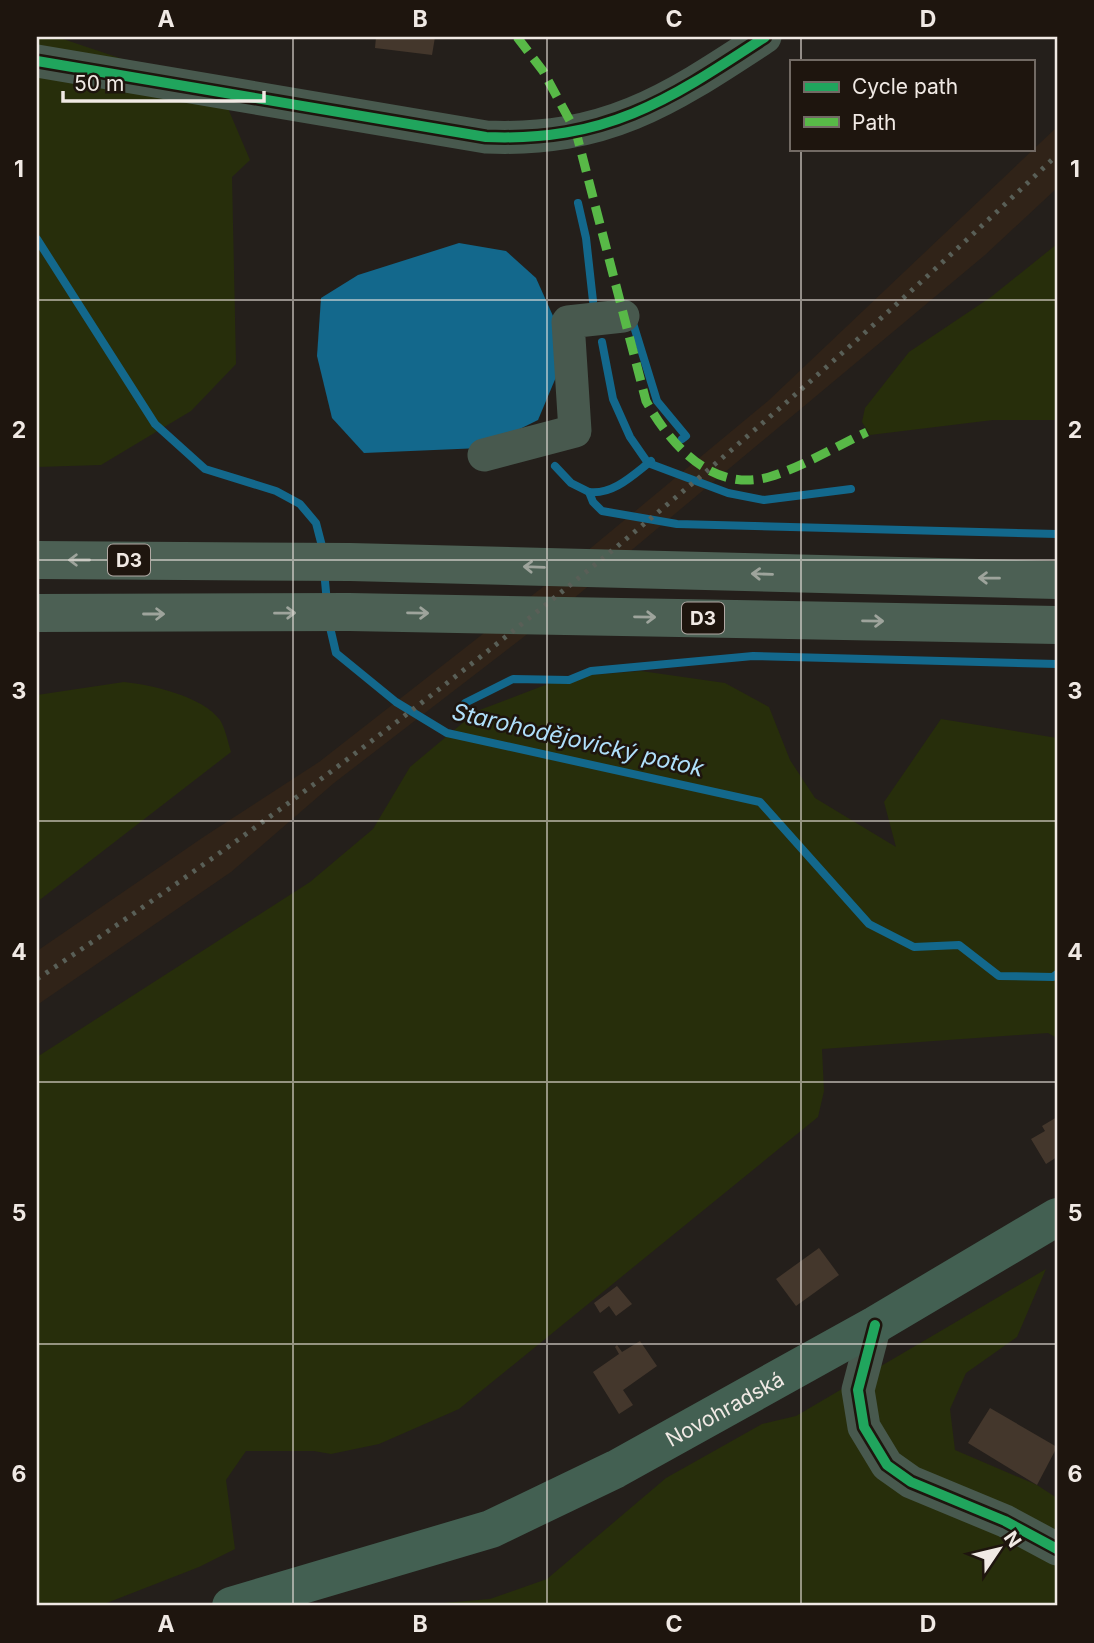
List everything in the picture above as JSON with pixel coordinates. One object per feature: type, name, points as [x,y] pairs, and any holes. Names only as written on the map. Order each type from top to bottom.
[{"type":"highway","name":"D3","points":[[37,560],[350,562],[1057,580]]},
{"type":"highway","name":"D3","points":[[37,613],[349,612],[1057,625]]},
{"type":"main road","name":"Novohradská","points":[[231,1606],[503,1523],[616,1469],[875,1325],[1057,1217]]},
{"type":"street","points":[[37,61],[486,137],[516,138],[576,132],[634,115],[688,88],[765,37]]},
{"type":"street","points":[[484,456],[575,431],[568,322],[624,316]]},
{"type":"street","points":[[875,1325],[858,1390],[864,1427],[887,1465],[911,1482],[1006,1521],[1057,1549]]},
{"type":"shaded area","points":[[1057,127],[1057,188],[985,255],[573,599],[334,783],[231,872],[37,1005],[37,951],[319,762],[557,576],[768,401]]},
{"type":"green space","points":[[37,37],[57,37],[221,92],[250,160],[232,177],[236,364],[191,411],[101,465],[37,467]]},
{"type":"green space","points":[[1057,244],[1057,420],[993,420],[870,435],[862,422],[865,408],[909,352],[991,297]]},
{"type":"green space","points":[[641,671],[725,683],[769,707],[790,760],[815,798],[896,847],[884,802],[941,719],[1057,738],[1057,1038],[1048,1033],[822,1049],[824,1091],[818,1117],[459,1409],[379,1444],[331,1454],[314,1451],[246,1451],[226,1480],[235,1549],[199,1567],[99,1606],[37,1606],[37,1057],[310,882],[373,829],[410,767],[477,711],[566,677]]},
{"type":"green space","points":[[124,682],[176,693],[201,704],[220,720],[231,752],[37,902],[37,695]]},
{"type":"green space","points":[[1046,1269],[1017,1337],[966,1373],[950,1409],[955,1450],[1037,1485],[1057,1498],[1057,1606],[409,1606],[490,1599],[547,1579],[666,1478],[762,1424],[796,1416]]},
{"type":"water","points":[[459,243],[506,251],[536,278],[553,316],[559,370],[538,420],[481,448],[364,453],[332,418],[317,356],[321,298],[358,275]]},
{"type":"building","points":[[376,37],[435,37],[432,55],[375,48]]},
{"type":"building","points":[[1057,1117],[1057,1157],[1046,1164],[1031,1139],[1045,1131],[1042,1126]]},
{"type":"building","points":[[819,1248],[839,1275],[796,1306],[776,1279]]},
{"type":"building","points":[[617,1286],[632,1304],[616,1316],[609,1306],[600,1313],[594,1303]]},
{"type":"building","points":[[640,1341],[657,1366],[623,1390],[633,1405],[619,1414],[593,1372],[619,1354],[615,1347],[617,1345],[622,1352]]},
{"type":"building","points":[[990,1408],[1057,1447],[1037,1485],[968,1443]]},
{"type":"waterway","points":[[578,203],[586,238],[593,301]]},
{"type":"waterway","name":"Starohodějovický potok","points":[[37,239],[155,424],[205,469],[276,491],[300,504],[316,523],[323,550]]},
{"type":"waterway","points":[[632,320],[657,401],[686,436],[682,439]]},
{"type":"waterway","points":[[602,342],[613,399],[630,437],[648,463],[728,493],[764,500],[851,489]]},
{"type":"waterway","points":[[589,492],[614,487],[651,461]]},
{"type":"waterway","points":[[555,466],[571,483],[589,492],[593,502],[602,511],[677,524],[1057,534]]},
{"type":"waterway","name":"Starohodějovický potok","points":[[324,570],[327,603]]},
{"type":"waterway","name":"Starohodějovický potok","points":[[329,623],[336,653],[396,702],[447,733],[760,802],[869,924],[914,947],[959,945],[999,976],[1053,977],[1057,974]]},
{"type":"waterway","points":[[465,703],[513,679],[569,680],[591,671],[753,656],[1057,664]]},
{"type":"railway","points":[[37,979],[306,790],[565,589],[816,377],[1057,155]]},
{"type":"marked path","points":[[517,37],[543,71],[576,132],[646,401],[680,448],[711,471],[729,478],[748,480],[769,477],[794,468],[867,432]]},
{"type":"cycle path","points":[[37,61],[486,137],[529,137],[567,132],[635,113],[698,80],[765,37]]},
{"type":"cycle path","points":[[875,1325],[858,1390],[864,1427],[887,1465],[911,1482],[1005,1521],[1057,1549]]}]
